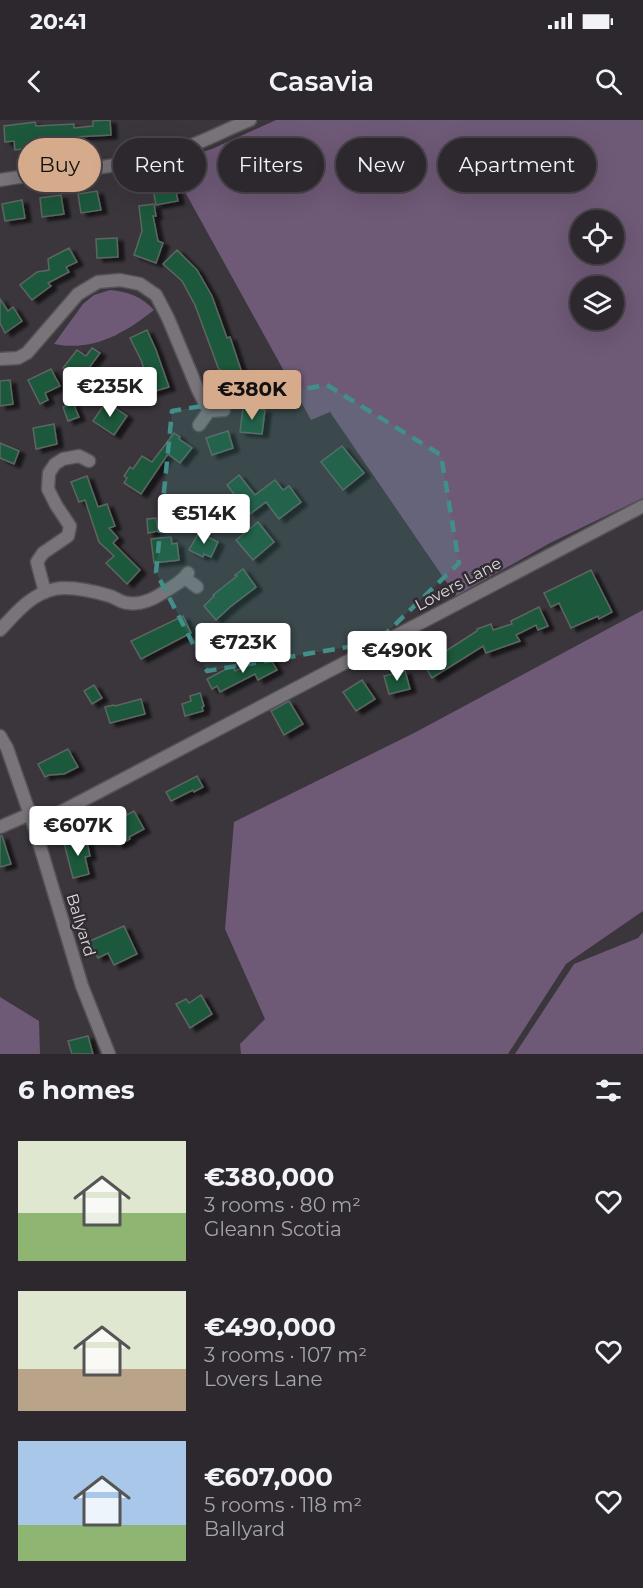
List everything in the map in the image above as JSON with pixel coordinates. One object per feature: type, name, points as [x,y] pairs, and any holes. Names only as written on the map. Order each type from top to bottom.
[{"type":"street","points":[[0,180],[129,162],[162,155],[194,146],[250,120]]},
{"type":"street","points":[[0,359],[18,358],[27,353],[78,294],[98,282],[120,280],[140,284],[156,295],[208,411]]},
{"type":"street","points":[[208,411],[224,410]]},
{"type":"street","points":[[199,425],[208,411]]},
{"type":"street","points":[[45,592],[37,562],[43,553],[68,536],[70,526],[48,489],[49,473],[55,464],[63,459],[80,456],[89,462]]},
{"type":"street","name":"Lovers Lane","points":[[34,826],[643,506]]},
{"type":"street","points":[[0,630],[30,599],[57,588],[111,596],[127,603],[141,602],[159,596],[187,576],[197,587]]},
{"type":"street","name":"Ballyard","points":[[0,736],[7,748],[34,826],[82,986],[109,1054]]},
{"type":"street","points":[[0,827],[30,814]]},
{"type":"highlighted area","points":[[327,385],[441,455],[459,563],[377,642],[207,671],[156,572],[172,411]]},
{"type":"shaded area","points":[[276,120],[643,120],[643,498],[550,543],[456,596],[330,412],[311,420],[185,192],[206,192],[206,151],[218,146],[218,192],[324,192],[324,138],[236,138]]},
{"type":"shaded area","points":[[110,290],[134,295],[154,310],[132,326],[108,339],[82,345],[54,344],[83,304],[94,295]]},
{"type":"shaded area","points":[[643,610],[643,911],[566,964],[508,1054],[241,1054],[240,1044],[265,1019],[225,929],[234,822],[414,733]]},
{"type":"shaded area","points":[[643,932],[643,1054],[515,1054],[574,964],[638,938]]},
{"type":"shaded area","points":[[0,997],[39,1021],[40,1054],[0,1054]]},
{"type":"building","points":[[110,120],[111,135],[75,138],[18,138],[18,150],[15,150],[14,141],[5,142],[4,126],[35,122],[36,126],[74,124],[74,128],[93,126],[93,121]]},
{"type":"building","points":[[97,192],[101,210],[81,213],[78,194]]},
{"type":"building","points":[[154,192],[176,192],[178,201],[156,205]]},
{"type":"building","points":[[61,195],[64,214],[42,217],[40,198]]},
{"type":"building","points":[[22,200],[25,218],[5,221],[2,204]]},
{"type":"building","points":[[154,204],[156,216],[153,216],[158,241],[163,243],[156,263],[134,255],[142,231],[139,206]]},
{"type":"building","points":[[117,238],[118,257],[97,258],[96,239]]},
{"type":"building","points":[[69,248],[77,262],[66,267],[69,272],[48,283],[51,286],[32,300],[20,285],[37,272],[49,270],[48,259]]},
{"type":"building","points":[[177,250],[197,270],[212,296],[227,338],[230,337],[245,382],[251,380],[254,390],[231,398],[195,305],[182,281],[163,264]]},
{"type":"building","points":[[0,299],[8,311],[13,307],[22,321],[5,333],[0,323]]},
{"type":"building","points":[[147,330],[169,387],[152,392],[141,360],[130,338]]},
{"type":"building","points":[[92,348],[100,353],[80,380],[63,368],[77,350],[86,356]]},
{"type":"building","points":[[51,369],[60,386],[45,393],[48,400],[40,404],[28,380]]},
{"type":"building","points":[[10,380],[13,404],[0,406],[0,381]]},
{"type":"building","points":[[106,402],[127,416],[114,435],[93,421]]},
{"type":"building","points":[[73,403],[79,417],[68,421],[63,407]]},
{"type":"building","points":[[243,407],[265,410],[262,434],[240,432]]},
{"type":"building","points":[[54,424],[57,444],[36,449],[33,428]]},
{"type":"building","points":[[228,431],[233,448],[212,455],[206,438]]},
{"type":"building","points":[[174,433],[192,448],[180,463],[168,454],[141,494],[124,483],[127,478],[124,476],[130,467],[133,469],[142,456],[152,462]]},
{"type":"building","points":[[0,443],[19,451],[14,464],[0,458]]},
{"type":"building","points":[[342,446],[364,473],[343,490],[321,462]]},
{"type":"building","points":[[239,475],[255,495],[275,480],[283,490],[289,486],[301,502],[279,519],[266,502],[250,514],[227,485]]},
{"type":"building","points":[[87,476],[98,507],[107,504],[115,526],[109,528],[118,538],[113,543],[140,570],[127,584],[106,563],[114,556],[99,542],[85,500],[79,502],[71,482]]},
{"type":"building","points":[[156,518],[158,531],[148,533],[147,519]]},
{"type":"building","points":[[258,522],[274,542],[253,560],[236,540]]},
{"type":"building","points":[[199,532],[218,542],[211,557],[204,554],[203,557],[189,550]]},
{"type":"building","points":[[171,537],[172,544],[177,543],[179,560],[154,563],[151,539]]},
{"type":"building","points":[[243,569],[256,587],[216,620],[204,606]]},
{"type":"building","points":[[591,570],[612,612],[571,628],[559,603],[551,607],[544,593]]},
{"type":"building","points":[[539,607],[548,626],[538,630],[536,625],[516,635],[520,641],[486,653],[483,646],[432,678],[424,665],[477,629],[491,624],[493,630],[512,624],[511,621]]},
{"type":"building","points":[[183,616],[191,633],[141,659],[131,641]]},
{"type":"building","points":[[268,654],[277,670],[258,680],[255,674],[220,692],[217,686],[212,689],[207,679],[232,666],[235,671]]},
{"type":"building","points":[[405,671],[410,689],[389,694],[384,676]]},
{"type":"building","points":[[362,680],[375,699],[356,711],[343,692]]},
{"type":"building","points":[[94,685],[102,698],[92,704],[84,691]]},
{"type":"building","points":[[200,693],[204,706],[203,711],[185,716],[182,704],[191,701],[190,696]]},
{"type":"building","points":[[141,699],[145,714],[110,723],[105,707]]},
{"type":"building","points":[[289,701],[303,724],[284,735],[271,711]]},
{"type":"building","points":[[68,749],[78,767],[64,774],[45,777],[38,764]]},
{"type":"building","points":[[197,776],[203,787],[171,801],[166,792]]},
{"type":"building","points":[[134,811],[144,829],[118,845],[107,823]]},
{"type":"building","points":[[0,836],[2,836],[11,864],[0,867]]},
{"type":"building","points":[[86,837],[90,856],[85,857],[89,874],[73,878],[64,843]]},
{"type":"building","points":[[124,926],[137,954],[114,965],[108,953],[98,958],[90,941]]},
{"type":"building","points":[[201,995],[212,1014],[190,1028],[176,1004],[186,999],[189,1003]]},
{"type":"building","points":[[88,1036],[93,1054],[72,1054],[68,1041]]}]
